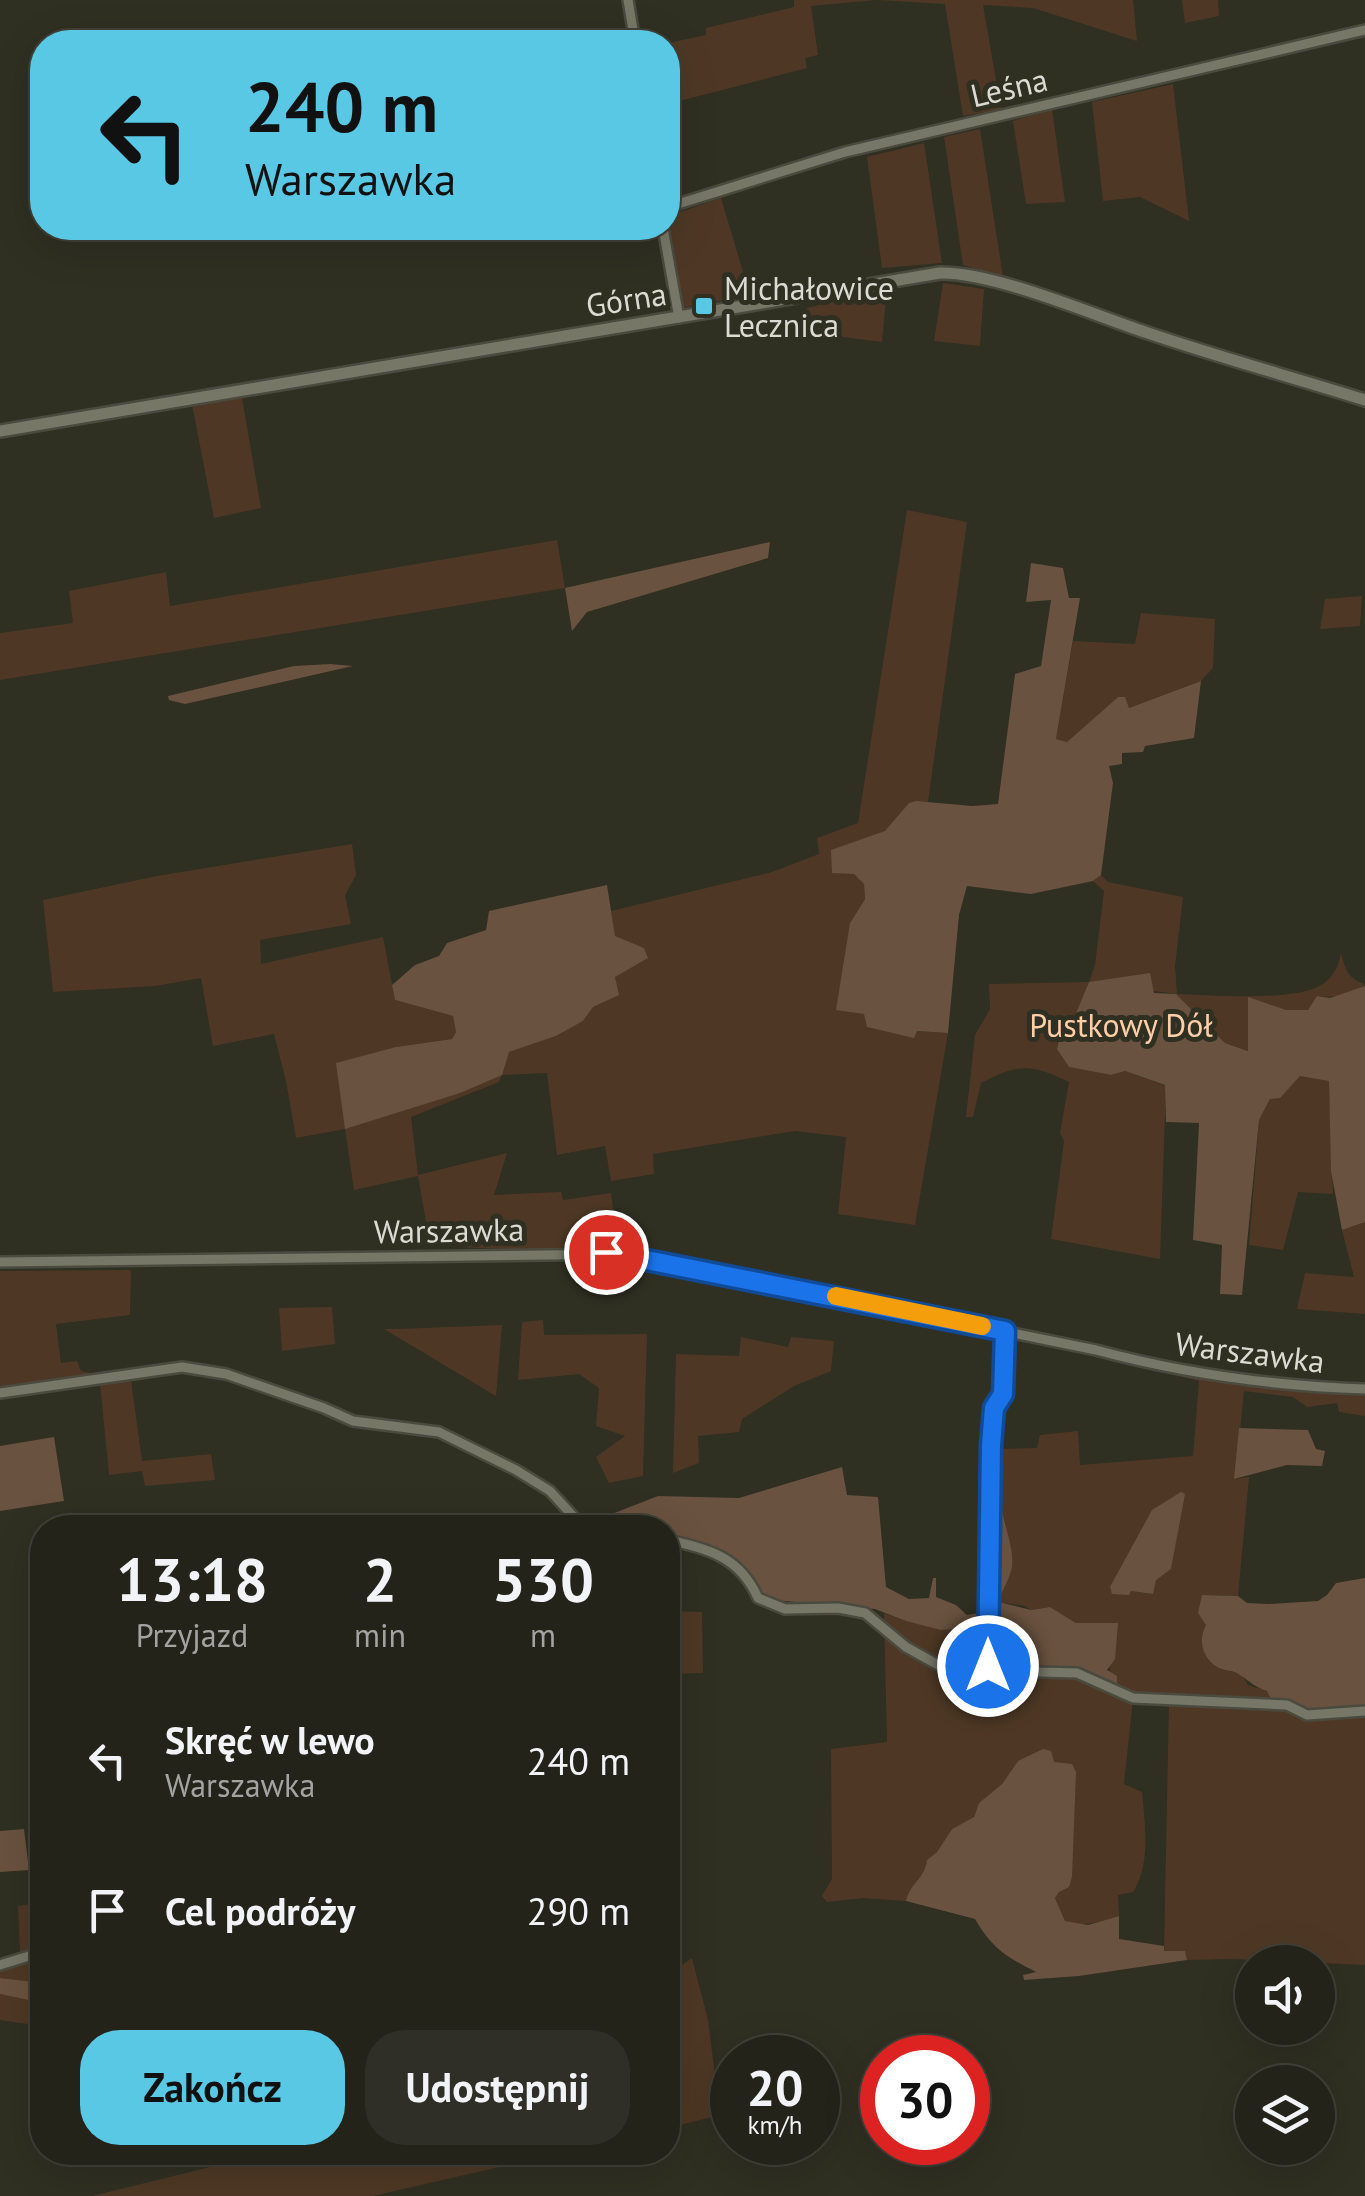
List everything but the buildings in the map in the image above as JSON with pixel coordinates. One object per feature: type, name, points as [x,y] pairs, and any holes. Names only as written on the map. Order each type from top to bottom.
[{"type":"street","points":[[628,0],[633,30]]},
{"type":"street","name":"Leśna","points":[[680,204],[846,152],[1365,30]]},
{"type":"street","points":[[665,240],[679,318]]},
{"type":"street","name":"Górna","points":[[0,430],[954,272],[1365,400]]},
{"type":"street","name":"Warszawka","points":[[0,1262],[606,1252],[1151,1364],[1259,1382],[1365,1390]]},
{"type":"street","points":[[988,1666],[992,1436],[994,1408],[1003,1394],[1005,1331]]},
{"type":"street","points":[[0,1393],[182,1368],[226,1374],[353,1422],[439,1432],[550,1491],[572,1515]]},
{"type":"street","points":[[680,1543],[720,1555],[748,1577],[758,1598],[785,1609],[838,1608],[864,1613],[906,1647],[940,1666],[1076,1674],[1133,1698],[1286,1704],[1307,1715],[1365,1711]]},
{"type":"street","points":[[0,1965],[30,1956]]},
{"type":"shaded area","points":[[794,0],[877,0],[811,6],[818,55],[805,58],[807,68],[680,101],[680,40],[706,35],[706,28],[794,7]]},
{"type":"shaded area","points":[[877,0],[1133,0],[1137,41],[1033,8],[983,5],[1001,109],[963,116],[945,4]]},
{"type":"shaded area","points":[[1182,0],[1218,0],[1219,16],[1185,23]]},
{"type":"shaded area","points":[[1173,84],[1189,221],[1140,197],[1103,201],[1092,102]]},
{"type":"shaded area","points":[[1052,109],[1065,202],[1026,204],[1013,121]]},
{"type":"shaded area","points":[[980,129],[1003,277],[963,265],[944,137]]},
{"type":"shaded area","points":[[924,143],[942,263],[882,268],[867,157]]},
{"type":"shaded area","points":[[721,198],[750,295],[681,308],[671,240],[680,240],[680,212]]},
{"type":"shaded area","points":[[943,283],[984,289],[980,346],[934,341]]},
{"type":"shaded area","points":[[887,288],[882,342],[803,332],[807,308]]},
{"type":"shaded area","points":[[242,398],[261,508],[214,518],[192,404]]},
{"type":"shaded area","points":[[907,510],[967,522],[928,802],[909,803],[854,874],[864,884],[865,899],[850,923],[867,1027],[914,1037],[916,1031],[948,1033],[915,1225],[838,1214],[846,1137],[795,1131],[653,1154],[654,1174],[611,1181],[605,1146],[557,1155],[547,1073],[502,1075],[499,1082],[411,1117],[418,1175],[507,1153],[494,1195],[561,1192],[563,1200],[611,1193],[618,1244],[524,1249],[430,1244],[418,1176],[354,1190],[345,1129],[296,1138],[274,1034],[213,1046],[201,978],[155,986],[53,992],[43,900],[157,876],[352,844],[356,875],[345,895],[351,924],[260,940],[261,964],[383,937],[395,1000],[453,1016],[456,1032],[452,1039],[396,1047],[407,1107],[460,1093],[509,1052],[556,1036],[583,1021],[593,1007],[618,995],[615,977],[644,948],[615,937],[611,911],[772,872],[819,854],[817,838],[858,823]]},
{"type":"shaded area","points":[[557,540],[565,588],[0,680],[0,633],[73,623],[69,591],[166,572],[170,606]]},
{"type":"shaded area","points":[[1362,596],[1360,626],[1320,629],[1325,599]]},
{"type":"shaded area","points":[[1141,613],[1215,619],[1213,668],[1201,681],[1129,708],[1118,697],[1067,742],[1056,739],[1073,641],[1135,644]]},
{"type":"shaded area","points":[[1101,875],[1108,882],[1183,897],[1175,966],[1177,994],[1251,996],[1308,990],[1329,979],[1341,953],[1348,973],[1365,984],[1343,995],[1317,996],[1309,1010],[1286,1010],[1249,1051],[1225,1043],[1176,994],[1089,982],[1095,965],[1104,891],[1093,881]]},
{"type":"shaded area","points":[[1089,982],[1057,1048],[1069,1067],[1111,1075],[1125,1071],[1166,1086],[1160,1259],[1051,1239],[1064,1141],[1060,1133],[1069,1082],[1034,1069],[1005,1072],[981,1083],[973,1117],[966,1117],[975,1035],[990,1009],[989,984]]},
{"type":"shaded area","points":[[1334,1020],[1329,1089],[1333,1194],[1298,1192],[1283,1250],[1249,1245],[1259,1120],[1270,1099]]},
{"type":"shaded area","points":[[1365,1222],[1365,1314],[1297,1309],[1305,1273],[1354,1277],[1342,1230]]},
{"type":"shaded area","points":[[131,1270],[130,1315],[56,1324],[61,1363],[77,1361],[81,1371],[99,1375],[0,1389],[0,1271]]},
{"type":"shaded area","points":[[332,1307],[335,1344],[282,1351],[279,1308]]},
{"type":"shaded area","points":[[543,1320],[544,1335],[647,1334],[643,1476],[609,1483],[596,1457],[625,1436],[596,1426],[599,1388],[579,1374],[518,1380],[522,1322]]},
{"type":"shaded area","points":[[502,1325],[496,1396],[384,1329],[397,1329]]},
{"type":"shaded area","points":[[741,1337],[788,1347],[791,1337],[834,1341],[831,1371],[794,1386],[742,1419],[739,1432],[698,1436],[699,1463],[673,1473],[676,1354],[739,1356]]},
{"type":"shaded area","points":[[1136,1365],[1246,1384],[1365,1395],[1365,1416],[1339,1412],[1337,1403],[1307,1407],[1293,1397],[1244,1391],[1235,1479],[1249,1477],[1238,1596],[1202,1595],[1215,1666],[1242,1675],[1248,1685],[1267,1691],[1365,1711],[1365,1965],[1335,1964],[1335,1945],[1235,1945],[1235,1959],[1187,1960],[1185,1951],[1164,1951],[1169,1701],[1133,1699],[1124,1784],[1142,1792],[1145,1857],[1133,1892],[1118,1895],[1119,1916],[1086,1924],[1065,1921],[1055,1898],[1059,1892],[1072,1764],[1018,1761],[1002,1784],[979,1803],[974,1817],[952,1829],[927,1860],[906,1901],[863,1898],[827,1902],[822,1896],[832,1879],[831,1749],[887,1742],[884,1613],[906,1621],[991,1626],[1007,1661],[1109,1673],[1117,1623],[1076,1623],[1050,1607],[1031,1610],[999,1602],[1011,1572],[993,1510],[993,1449],[1037,1448],[1040,1435],[1078,1431],[1080,1465],[1193,1456],[1199,1381]],"holes":[[[1184,1493],[1171,1569],[1156,1579],[1152,1594],[1131,1591]]]},
{"type":"shaded area","points":[[131,1380],[142,1461],[211,1454],[215,1480],[145,1486],[142,1471],[109,1475],[100,1383]]},
{"type":"shaded area","points":[[680,1611],[702,1612],[703,1673],[680,1674]]},
{"type":"shaded area","points":[[30,1904],[30,1950],[20,1952],[18,1906]]},
{"type":"shaded area","points":[[692,1958],[710,2036],[710,2118],[680,2125],[680,1966]]},
{"type":"shaded area","points":[[30,1959],[30,1982],[0,1978],[0,1968]]},
{"type":"shaded area","points":[[0,1994],[30,2000],[30,2024],[0,2020]]},
{"type":"shaded area","points":[[218,2165],[508,2165],[373,2196],[92,2196]]},
{"type":"green space","points":[[770,542],[768,558],[587,612],[572,631],[565,588]]},
{"type":"green space","points":[[1031,563],[1063,568],[1069,598],[1080,598],[1056,739],[1067,742],[1118,697],[1125,697],[1129,708],[1201,681],[1194,738],[1145,746],[1143,752],[1122,753],[1122,764],[1109,766],[1113,783],[1101,875],[1093,881],[1031,894],[967,886],[959,915],[948,1033],[917,1031],[914,1038],[867,1027],[864,1014],[836,1010],[850,923],[865,899],[864,884],[854,874],[832,873],[831,850],[885,831],[909,803],[916,801],[998,804],[1015,674],[1041,666],[1051,600],[1026,602]]},
{"type":"green space","points":[[294,666],[353,666],[185,704],[169,700],[168,696]]},
{"type":"green space","points":[[607,885],[615,936],[644,948],[648,958],[615,977],[619,995],[593,1007],[583,1021],[556,1036],[509,1052],[502,1075],[460,1093],[345,1129],[336,1063],[396,1047],[452,1039],[456,1032],[453,1016],[395,1000],[392,985],[415,965],[439,956],[447,943],[486,930],[489,911]]},
{"type":"green space","name":"Pustkowy Dół","points":[[1150,973],[1154,993],[1176,994],[1225,1043],[1248,1051],[1248,997],[1286,1010],[1308,1010],[1317,996],[1330,998],[1365,986],[1365,1222],[1342,1230],[1331,1171],[1329,1081],[1300,1076],[1280,1098],[1270,1099],[1259,1120],[1242,1295],[1220,1294],[1222,1245],[1193,1240],[1199,1123],[1166,1122],[1165,1085],[1125,1071],[1111,1075],[1069,1067],[1057,1049],[1089,982]]},
{"type":"green space","points":[[1239,1428],[1308,1430],[1316,1449],[1325,1451],[1322,1466],[1287,1465],[1234,1479]]},
{"type":"green space","points":[[54,1437],[64,1501],[0,1511],[0,1446]]},
{"type":"green space","points":[[842,1467],[847,1495],[878,1497],[886,1587],[909,1599],[929,1598],[936,1578],[936,1597],[956,1605],[967,1615],[979,1613],[983,1597],[990,1593],[993,1510],[1002,1511],[1012,1564],[999,1602],[1031,1610],[1050,1607],[1076,1623],[1118,1623],[1115,1659],[1107,1670],[1117,1676],[1117,1687],[1077,1673],[1012,1666],[991,1626],[941,1630],[875,1609],[763,1599],[736,1562],[713,1549],[680,1541],[680,1515],[609,1515],[658,1496],[739,1498]]},
{"type":"green space","points":[[1181,1492],[1185,1494],[1171,1569],[1156,1580],[1153,1594],[1112,1594],[1110,1587],[1152,1510]]},
{"type":"green space","points":[[1365,1578],[1365,1711],[1307,1715],[1271,1699],[1267,1691],[1238,1673],[1217,1667],[1205,1653],[1202,1636],[1206,1625],[1198,1613],[1202,1595],[1238,1596],[1247,1603],[1318,1601],[1336,1583]]},
{"type":"green space","points":[[1043,1749],[1051,1751],[1054,1762],[1072,1764],[1076,1772],[1072,1877],[1069,1887],[1055,1898],[1065,1921],[1088,1925],[1119,1916],[1119,1939],[1164,1946],[1164,1951],[1185,1951],[1187,1960],[1024,1980],[1023,1975],[1036,1972],[1001,1951],[975,1919],[906,1901],[927,1860],[952,1829],[974,1817],[979,1803],[1002,1784],[1018,1761]]},
{"type":"green space","points":[[24,1829],[29,1870],[0,1872],[0,1831]]},
{"type":"green space","points":[[0,1978],[30,1982],[30,2000],[0,1994]]},
{"type":"slow traffic","points":[[836,1296],[982,1326]]},
{"type":"place","name":"Michałowice Lecznica","points":[[704,306]]},
{"type":"route","points":[[606,1252],[1005,1331],[1003,1394],[994,1408],[991,1445],[988,1666]]}]
